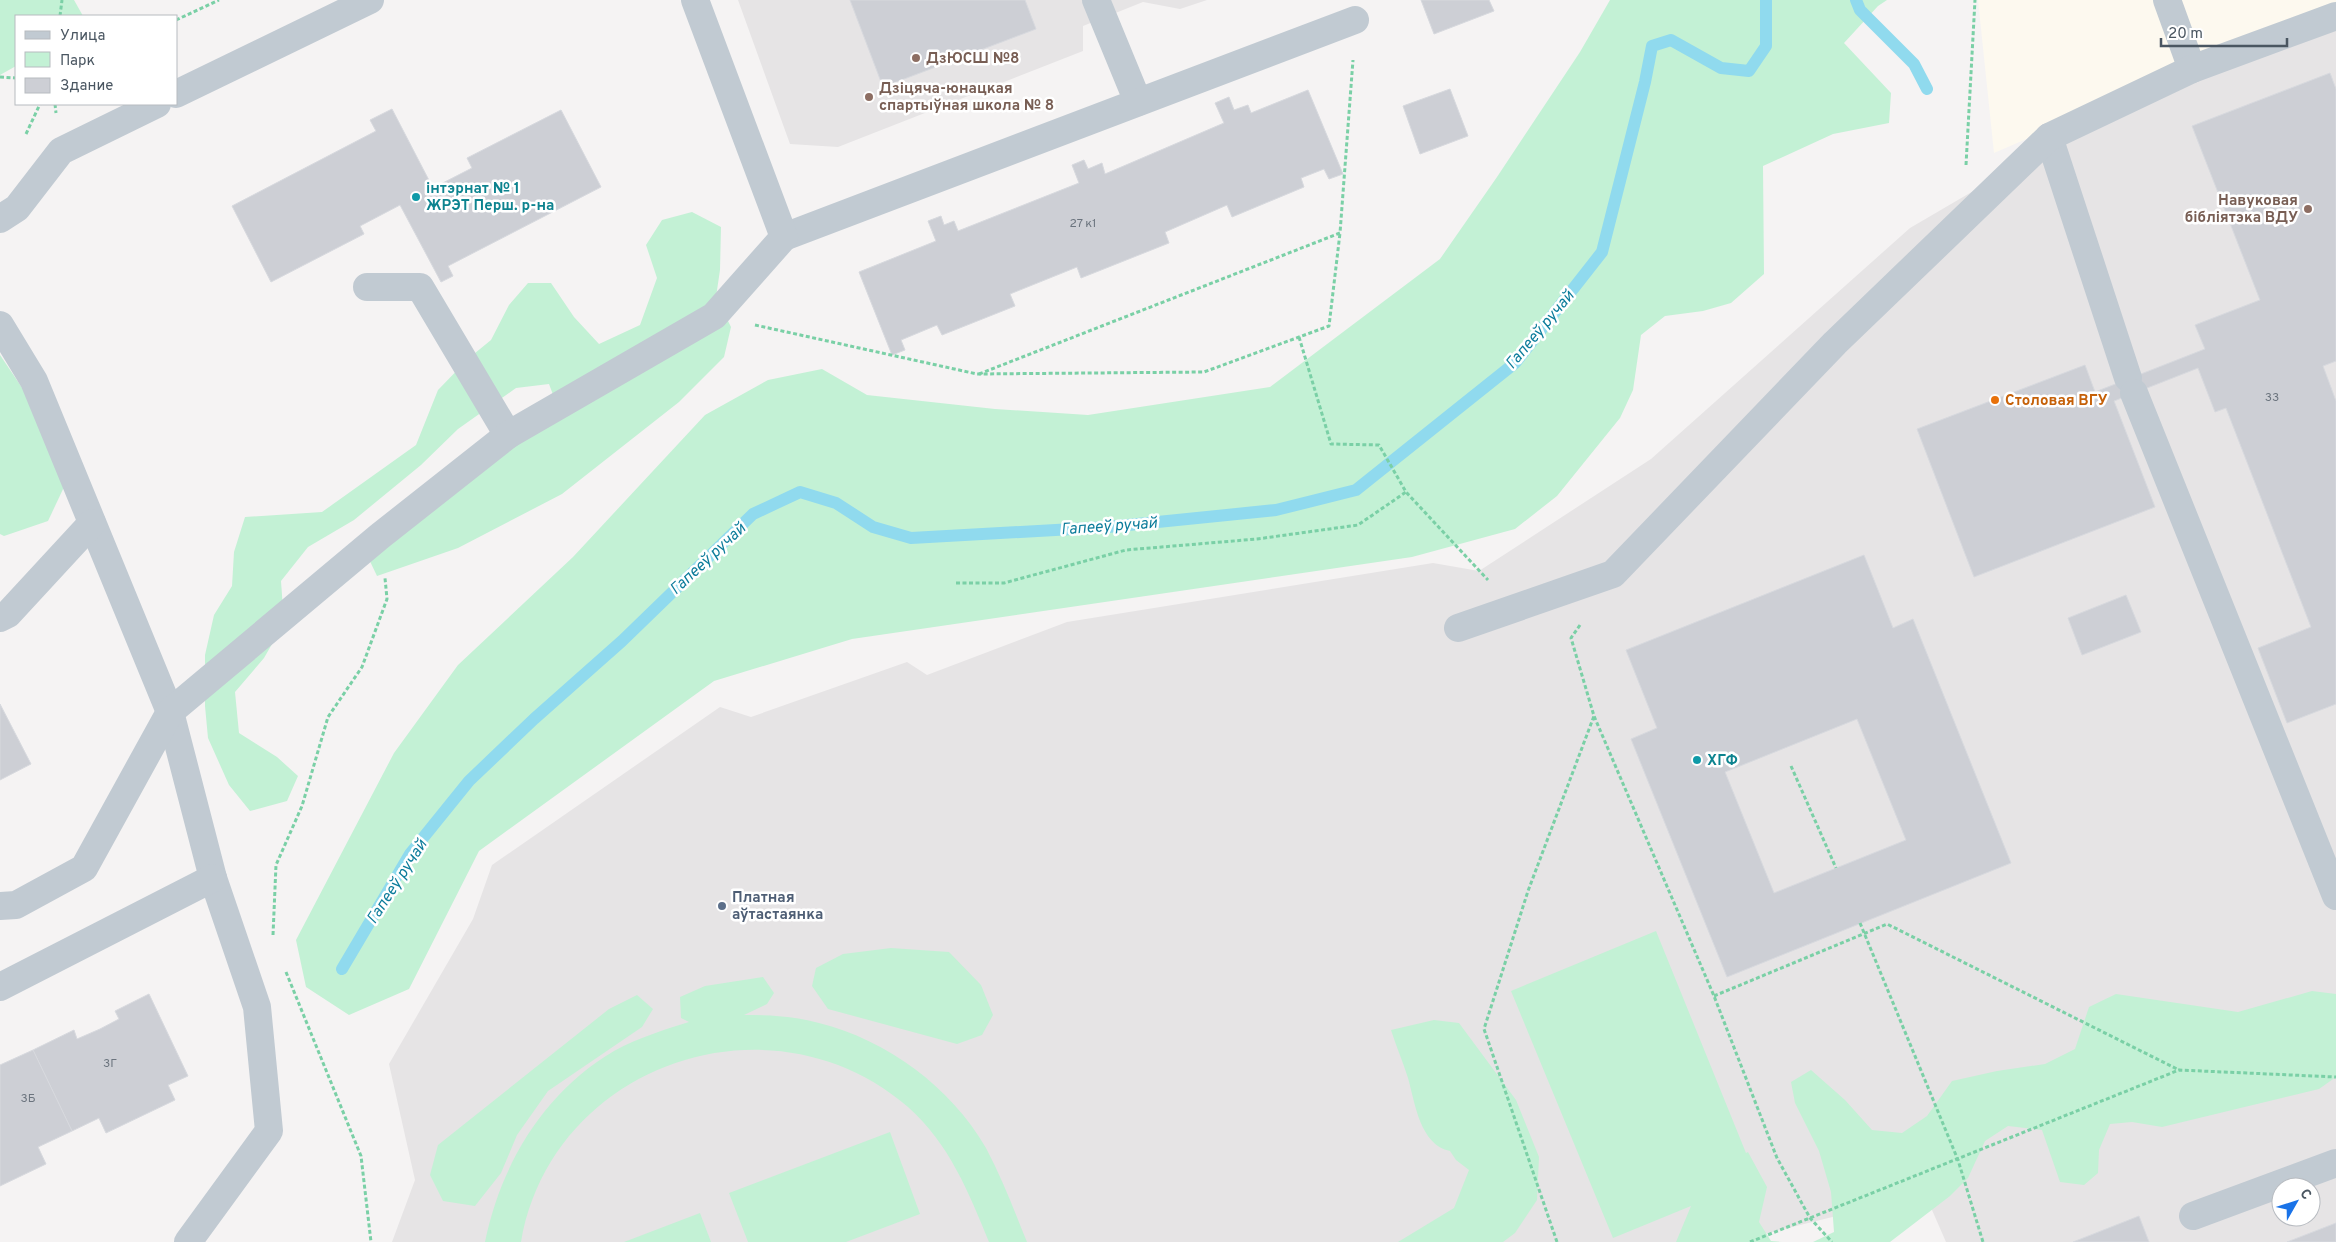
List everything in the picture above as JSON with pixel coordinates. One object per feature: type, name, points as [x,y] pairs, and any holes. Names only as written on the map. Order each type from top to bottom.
[{"type":"lane","points":[[178,93],[370,0]]},
{"type":"lane","points":[[695,0],[784,237]]},
{"type":"lane","points":[[1096,0],[1138,102]]},
{"type":"lane","points":[[2167,0],[2192,69]]},
{"type":"lane","points":[[1458,628],[1613,574],[1835,343],[2049,137],[2192,69],[2336,16]]},
{"type":"lane","points":[[0,906],[16,905],[84,868],[170,712],[380,536],[508,435],[714,316],[784,237],[1356,20]]},
{"type":"lane","points":[[0,219],[17,208],[61,151],[155,105]]},
{"type":"lane","points":[[2049,137],[2131,386],[2336,896]]},
{"type":"lane","points":[[367,287],[420,286],[508,435]]},
{"type":"lane","points":[[0,324],[34,381],[170,712],[213,878],[257,1007],[268,1131],[188,1242]]},
{"type":"lane","points":[[0,618],[8,614],[92,523]]},
{"type":"lane","points":[[0,987],[213,878]]},
{"type":"lane","points":[[2193,1216],[2336,1163]]},
{"type":"path","points":[[60,15],[62,0]]},
{"type":"path","points":[[178,19],[218,0]]},
{"type":"path","points":[[1962,221],[1975,0]]},
{"type":"path","points":[[714,316],[977,374],[1204,372],[1329,326],[1340,233],[1356,20]]},
{"type":"path","points":[[0,77],[15,78]]},
{"type":"path","points":[[977,374],[1340,233]]},
{"type":"path","points":[[1299,337],[1331,444],[1379,445],[1406,492],[1514,608]]},
{"type":"path","points":[[956,583],[1004,582],[1126,550],[1257,539],[1358,526],[1406,492]]},
{"type":"path","points":[[273,939],[276,865],[302,806],[328,717],[362,667],[387,599],[380,536]]},
{"type":"path","points":[[1582,622],[1571,638],[1594,716],[1714,996],[1777,1158],[1810,1218],[1832,1242]]},
{"type":"path","points":[[1557,1242],[1484,1029],[1528,891],[1594,716]]},
{"type":"path","points":[[1791,766],[1836,868]]},
{"type":"path","points":[[1860,924],[1958,1160],[1983,1242]]},
{"type":"path","points":[[1714,996],[1863,932],[1887,924],[2179,1070],[2336,1077]]},
{"type":"path","points":[[284,966],[361,1156],[371,1242]]},
{"type":"path","points":[[1750,1242],[2179,1070]]},
{"type":"shaded area","name":"Дзіцяча-юнацкая спартыўная школа № 8","points":[[738,0],[1207,0],[1180,9],[1143,2],[1083,26],[1083,51],[838,147],[790,144]]},
{"type":"shaded area","points":[[1978,0],[2336,0],[2336,5],[1994,153]]},
{"type":"shaded area","points":[[2336,28],[2336,1242],[1946,1242],[1925,1194],[1732,1242],[392,1242],[415,1180],[389,1064],[473,919],[492,865],[720,707],[751,717],[907,662],[927,675],[1067,622],[1433,563],[1479,571],[1651,459],[1910,228],[2100,117]]},
{"type":"green space","points":[[0,0],[74,0],[82,15],[15,15],[15,67],[0,75]]},
{"type":"green space","points":[[1610,0],[1887,0],[1878,6],[1844,43],[1891,93],[1889,123],[1833,134],[1763,166],[1764,274],[1731,303],[1703,311],[1665,316],[1641,335],[1633,390],[1620,418],[1557,496],[1515,529],[1412,557],[852,639],[714,681],[479,851],[409,989],[349,1015],[306,987],[296,940],[394,753],[458,665],[573,557],[705,415],[768,380],[822,369],[867,395],[995,409],[1088,415],[1270,387],[1440,259],[1580,52]]},
{"type":"green space","points":[[692,212],[721,227],[720,270],[716,297],[731,327],[724,357],[679,402],[562,494],[458,548],[377,576],[367,555],[555,400],[549,384],[516,388],[458,429],[421,465],[354,520],[308,547],[281,581],[284,623],[264,658],[235,692],[239,733],[277,757],[298,776],[287,801],[250,811],[229,785],[208,738],[205,706],[205,655],[214,615],[232,586],[234,552],[245,517],[322,512],[416,445],[438,390],[469,358],[491,340],[509,305],[528,283],[551,283],[574,317],[599,344],[640,325],[657,278],[646,245],[662,220]]},
{"type":"green space","points":[[0,355],[33,404],[64,487],[48,521],[4,536],[0,534]]},
{"type":"green space","points":[[1656,931],[1746,1153],[1748,1152],[1767,1187],[1759,1222],[1771,1241],[1782,1242],[1676,1242],[1691,1206],[1613,1238],[1511,991]]},
{"type":"green space","points":[[891,948],[949,952],[981,985],[993,1015],[982,1035],[957,1044],[828,1009],[812,986],[816,968],[843,954]]},
{"type":"green space","points":[[763,977],[774,993],[767,1004],[744,1015],[782,1016],[801,1019],[844,1031],[869,1041],[915,1069],[955,1105],[972,1126],[986,1148],[1003,1182],[1027,1242],[989,1242],[974,1205],[946,1153],[935,1136],[908,1107],[854,1072],[795,1053],[734,1051],[675,1063],[621,1090],[575,1129],[541,1180],[521,1242],[485,1242],[492,1213],[514,1158],[529,1133],[567,1087],[589,1068],[623,1046],[689,1022],[681,1018],[680,997],[705,986]]},
{"type":"green space","points":[[2312,991],[2336,994],[2336,1077],[2319,1089],[2162,1127],[2132,1122],[2110,1124],[2099,1150],[2098,1173],[2084,1185],[2060,1182],[2042,1130],[2008,1126],[1985,1141],[1968,1178],[1950,1196],[1890,1242],[1813,1242],[1834,1232],[1831,1192],[1819,1151],[1795,1103],[1791,1082],[1811,1070],[1845,1100],[1872,1130],[1902,1133],[1927,1116],[1952,1081],[1997,1071],[2045,1064],[2075,1049],[2089,1007],[2116,994],[2238,1012]]},
{"type":"green space","points":[[637,995],[653,1009],[642,1027],[548,1091],[517,1135],[501,1173],[475,1206],[443,1201],[430,1175],[438,1145],[609,1009]]},
{"type":"green space","points":[[1434,1020],[1459,1023],[1516,1100],[1539,1157],[1537,1200],[1515,1233],[1503,1242],[1398,1242],[1454,1208],[1469,1170],[1456,1160],[1450,1151],[1432,1141],[1425,1132],[1416,1111],[1408,1078],[1391,1030]]},
{"type":"green space","points":[[890,1132],[920,1214],[846,1242],[748,1242],[729,1193]]},
{"type":"green space","points":[[700,1213],[711,1242],[624,1242]]},
{"type":"building","name":"ДзЮСШ №8","points":[[850,0],[1025,0],[1036,29],[883,87]]},
{"type":"building","points":[[1421,0],[1489,0],[1494,11],[1434,34]]},
{"type":"building","points":[[2330,73],[2336,89],[2336,361],[2323,366],[2336,401],[2336,704],[2287,723],[2258,648],[2311,627],[2226,408],[2215,412],[2198,368],[2114,401],[2155,507],[1974,577],[1917,429],[2085,365],[2095,392],[2205,349],[2195,325],[2260,300],[2192,126]]},
{"type":"building","points":[[1450,89],[1468,136],[1420,154],[1403,106]]},
{"type":"building","points":[[1308,90],[1343,174],[1329,179],[1324,169],[1301,178],[1304,187],[1232,217],[1227,205],[1165,232],[1169,243],[1081,278],[1077,267],[1010,294],[1015,306],[942,335],[937,325],[901,340],[905,350],[892,355],[859,272],[936,241],[928,221],[941,216],[944,225],[954,221],[958,231],[1079,183],[1072,165],[1084,160],[1088,169],[1102,163],[1105,174],[1224,123],[1215,103],[1229,97],[1234,110],[1248,105],[1251,113]]},
{"type":"building","name":"інтэрнат № 1 ЖРЭТ Перш. р-на","points":[[392,109],[433,188],[472,168],[467,158],[561,110],[601,187],[448,266],[453,276],[441,282],[400,205],[360,226],[364,234],[271,282],[232,206],[376,131],[370,120]]},
{"type":"building","name":"ХГФ","points":[[1864,555],[1893,628],[1913,619],[2011,863],[1727,977],[1631,739],[1657,728],[1626,650]],"holes":[[[1857,719],[1906,840],[1774,893],[1725,772]]]},
{"type":"building","points":[[2126,595],[2141,632],[2082,655],[2068,618]]},
{"type":"building","points":[[0,704],[31,764],[0,780]]},
{"type":"building","points":[[149,994],[188,1076],[168,1085],[175,1100],[106,1133],[99,1118],[72,1131],[33,1050],[74,1030],[77,1039],[100,1029],[119,1019],[115,1011]]},
{"type":"building","points":[[33,1050],[72,1131],[38,1147],[46,1164],[0,1186],[0,1065]]},
{"type":"building","points":[[2139,1216],[2149,1242],[2073,1242]]},
{"type":"building","points":[[2336,1223],[2336,1242],[2287,1242]]},
{"type":"waterway","name":"Гапееў ручай","points":[[342,969],[410,854],[469,781],[534,719],[622,641],[753,514],[800,492],[836,503],[873,527],[911,538],[1108,527],[1276,510],[1356,490],[1515,363],[1602,252],[1645,82],[1652,46],[1671,40],[1721,68],[1749,71],[1766,46],[1766,0]]},
{"type":"waterway","points":[[1856,0],[1860,10],[1914,64],[1927,89]]},
{"type":"place","name":"ДзЮСШ №8","points":[[916,58]]},
{"type":"place","name":"Дзіцяча-юнацкая спартыўная школа № 8","points":[[869,97]]},
{"type":"place","name":"інтэрнат № 1 ЖРЭТ Перш. р-на","points":[[416,197]]},
{"type":"place","name":"Навуковая бібліятэка ВДУ","points":[[2308,209]]},
{"type":"place","name":"Столовая ВГУ","points":[[1995,400]]},
{"type":"place","name":"ХГФ","points":[[1697,760]]},
{"type":"place","name":"Платная аўтастаянка","points":[[722,906]]}]
